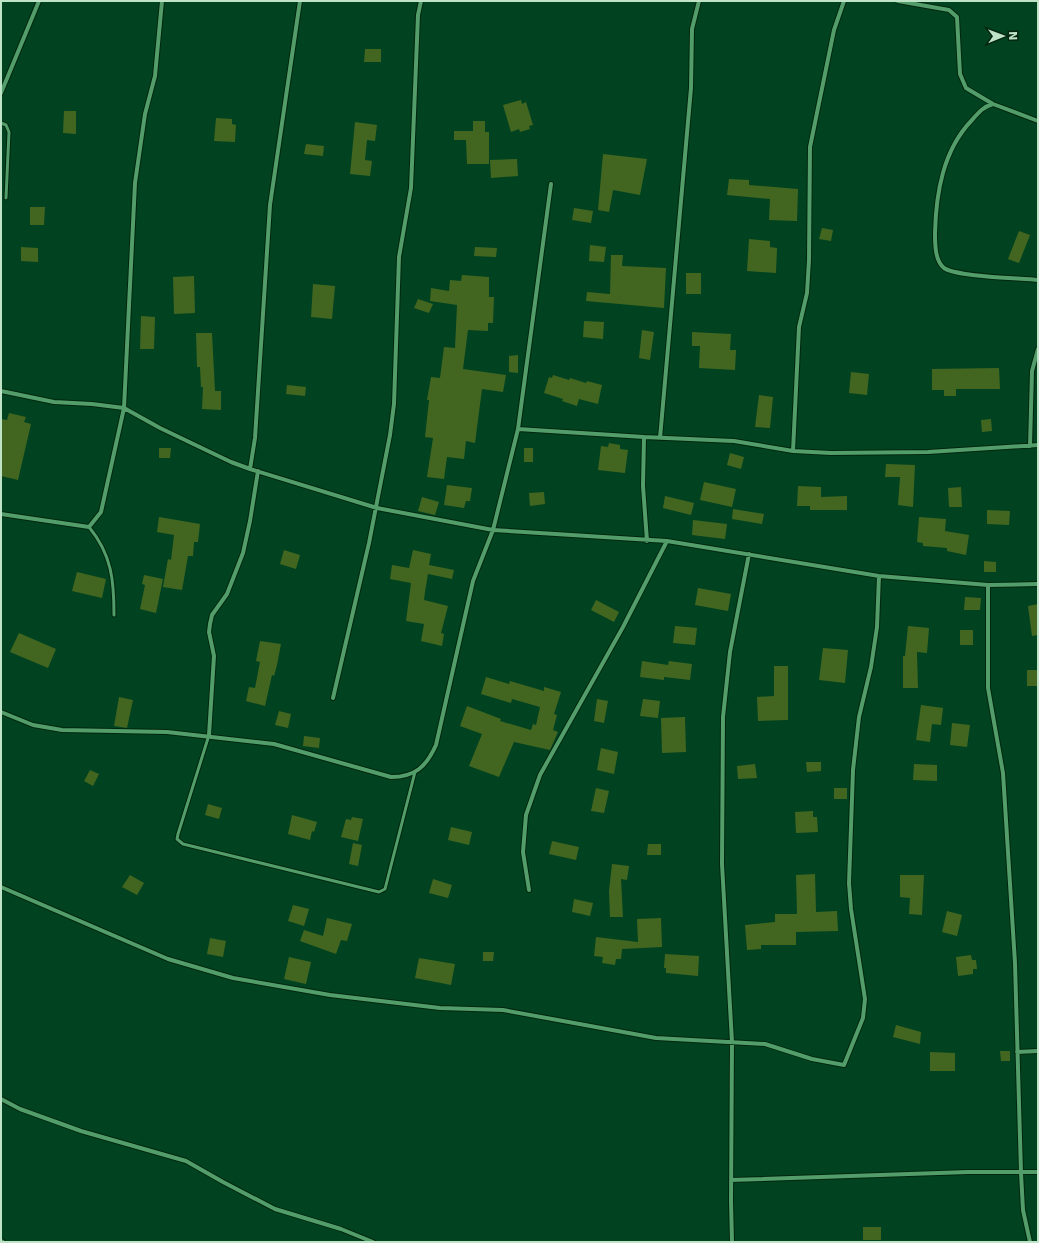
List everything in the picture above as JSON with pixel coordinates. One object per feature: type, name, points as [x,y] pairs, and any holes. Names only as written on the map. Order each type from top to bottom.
[{"type":"street","points":[[1,93],[39,1]]},
{"type":"street","points":[[1,514],[89,528],[101,512],[124,408],[135,183],[145,114],[155,76],[162,1]]},
{"type":"street","points":[[250,469],[255,431],[270,206],[300,1]]},
{"type":"street","points":[[333,698],[377,508],[394,404],[397,291],[400,257],[411,188],[418,15],[421,1]]},
{"type":"street","points":[[660,438],[691,88],[692,29],[699,1]]},
{"type":"street","points":[[794,451],[799,327],[806,293],[809,260],[810,147],[834,30],[844,1]]},
{"type":"street","points":[[898,1],[949,10],[957,17],[960,74],[966,88],[994,104],[1038,121]]},
{"type":"street","points":[[994,104],[984,107],[962,130],[948,155],[940,181],[936,220],[938,258],[944,268],[960,273],[1038,280]]},
{"type":"street","points":[[1,712],[33,725],[62,730],[167,732],[209,735],[274,744],[391,777],[403,777],[415,772],[430,760],[436,745],[473,581],[493,530],[518,428],[551,184]]},
{"type":"street","points":[[1030,446],[1032,371],[1038,349]]},
{"type":"street","points":[[1,392],[54,402],[92,404],[124,408],[160,428],[231,462],[258,472],[377,508],[493,530],[647,541],[667,541],[879,576],[988,585],[1038,584]]},
{"type":"street","points":[[518,428],[660,438],[734,441],[794,451],[831,453],[928,452],[1038,445]]},
{"type":"street","points":[[644,437],[643,486],[647,541]]},
{"type":"street","points":[[209,735],[214,656],[209,632],[210,624],[212,616],[227,594],[243,553],[258,472]]},
{"type":"street","points":[[529,890],[523,852],[526,815],[540,775],[622,627],[667,541]]},
{"type":"street","points":[[732,1242],[730,1180],[732,1042],[722,864],[723,717],[730,652],[749,554]]},
{"type":"street","points":[[1,887],[168,959],[233,978],[330,995],[440,1008],[503,1010],[656,1038],[765,1044],[812,1059],[844,1064],[863,1018],[865,998],[851,909],[849,883],[853,770],[859,717],[871,667],[877,627],[879,576]]},
{"type":"street","points":[[988,585],[988,688],[1003,773],[1015,963],[1020,1173],[1023,1210],[1030,1242]]},
{"type":"street","points":[[1018,1052],[1038,1051]]},
{"type":"street","points":[[1,1100],[20,1109],[81,1131],[186,1161],[275,1209],[341,1229],[373,1242]]},
{"type":"street","points":[[730,1180],[968,1172],[1038,1172]]},
{"type":"lane","points":[[1,123],[6,125],[9,132],[6,198]]},
{"type":"lane","points":[[89,528],[101,541],[109,564],[114,586],[114,615]]},
{"type":"lane","points":[[209,735],[177,839],[183,844],[379,892],[386,889],[415,772]]},
{"type":"building","points":[[365,49],[381,49],[381,62],[364,62]]},
{"type":"building","points":[[521,100],[522,104],[526,102],[533,125],[529,126],[530,129],[520,132],[519,129],[511,132],[503,105]]},
{"type":"building","points":[[64,111],[76,111],[76,134],[63,133]]},
{"type":"building","points":[[216,118],[232,119],[232,124],[236,125],[235,142],[214,141]]},
{"type":"building","points":[[473,121],[485,121],[485,132],[489,132],[489,164],[467,164],[466,140],[454,140],[454,131],[473,131]]},
{"type":"building","points":[[355,122],[377,125],[375,141],[367,140],[365,160],[372,161],[370,176],[350,174]]},
{"type":"building","points":[[306,144],[324,146],[323,156],[304,154]]},
{"type":"building","points":[[603,154],[647,159],[640,195],[613,190],[609,212],[598,210]]},
{"type":"building","points":[[517,159],[518,176],[491,178],[490,160]]},
{"type":"building","points":[[729,179],[749,180],[749,185],[798,189],[797,221],[769,220],[770,199],[727,195]]},
{"type":"building","points":[[30,207],[45,207],[44,225],[30,225]]},
{"type":"building","points":[[574,208],[593,211],[591,223],[572,220]]},
{"type":"building","points":[[822,228],[833,230],[831,241],[819,239]]},
{"type":"building","points":[[1019,231],[1030,235],[1019,263],[1008,259]]},
{"type":"building","points":[[749,239],[770,241],[770,247],[777,248],[776,273],[747,271]]},
{"type":"building","points":[[590,245],[606,247],[604,262],[589,261]]},
{"type":"building","points":[[21,247],[38,248],[38,262],[21,261]]},
{"type":"building","points":[[475,247],[497,248],[496,257],[474,256]]},
{"type":"building","points":[[611,255],[623,255],[622,266],[666,268],[664,308],[586,301],[587,292],[610,294]]},
{"type":"building","points":[[686,273],[701,273],[701,294],[686,294]]},
{"type":"building","points":[[462,275],[489,277],[489,297],[494,297],[493,323],[488,323],[488,331],[468,330],[463,369],[506,375],[503,392],[482,389],[475,443],[466,441],[464,459],[447,457],[444,479],[427,477],[433,438],[425,437],[429,400],[427,400],[431,377],[440,378],[444,347],[455,348],[457,305],[430,301],[431,288],[449,291],[450,280],[461,281]]},
{"type":"building","points":[[194,276],[195,313],[174,314],[173,277]]},
{"type":"building","points":[[313,284],[335,286],[332,319],[311,317]]},
{"type":"building","points":[[418,299],[433,304],[429,313],[414,308]]},
{"type":"building","points":[[141,316],[155,317],[154,349],[140,349]]},
{"type":"building","points":[[584,321],[604,322],[603,339],[583,337]]},
{"type":"building","points":[[642,330],[654,332],[650,360],[639,358]]},
{"type":"building","points":[[692,332],[731,334],[730,350],[736,350],[735,370],[699,368],[700,346],[692,346]]},
{"type":"building","points":[[196,333],[212,333],[215,391],[221,391],[221,410],[202,409],[203,387],[201,387],[200,367],[197,367]]},
{"type":"building","points":[[518,355],[518,373],[509,372],[509,356]]},
{"type":"building","points":[[999,368],[1000,389],[956,389],[956,396],[944,396],[944,390],[932,390],[932,369]]},
{"type":"building","points":[[851,372],[869,374],[867,395],[849,393]]},
{"type":"building","points":[[553,375],[569,380],[570,378],[586,383],[587,381],[602,385],[598,404],[579,399],[577,406],[562,401],[563,399],[544,393],[549,377],[552,378]]},
{"type":"building","points":[[287,385],[306,387],[305,396],[286,394]]},
{"type":"building","points":[[759,395],[773,397],[770,428],[755,427]]},
{"type":"building","points":[[9,413],[26,417],[24,422],[31,424],[18,480],[1,476],[1,419],[7,420]]},
{"type":"building","points":[[991,419],[992,431],[982,432],[981,420]]},
{"type":"building","points":[[609,443],[620,445],[620,449],[628,450],[625,473],[598,470],[601,446],[608,447]]},
{"type":"building","points":[[159,448],[171,448],[170,458],[159,458]]},
{"type":"building","points":[[524,448],[533,448],[533,462],[524,462]]},
{"type":"building","points":[[730,453],[744,457],[741,469],[727,465]]},
{"type":"building","points":[[886,464],[915,465],[913,507],[898,505],[900,477],[885,477]]},
{"type":"building","points":[[704,482],[736,489],[732,507],[700,500]]},
{"type":"building","points":[[447,485],[472,488],[470,501],[466,501],[464,508],[444,505]]},
{"type":"building","points":[[798,486],[821,487],[821,497],[847,496],[847,510],[810,510],[810,506],[797,506]]},
{"type":"building","points":[[961,487],[962,507],[949,507],[948,488]]},
{"type":"building","points":[[544,492],[545,504],[530,506],[529,493]]},
{"type":"building","points":[[665,496],[694,503],[691,515],[663,508]]},
{"type":"building","points":[[422,497],[439,502],[435,515],[418,511]]},
{"type":"building","points":[[733,509],[764,514],[762,524],[732,519]]},
{"type":"building","points":[[987,510],[1010,511],[1009,525],[987,524]]},
{"type":"building","points":[[159,517],[200,524],[198,542],[194,542],[193,556],[188,556],[182,590],[163,587],[168,559],[171,560],[174,535],[157,532]]},
{"type":"building","points":[[919,517],[946,519],[945,531],[969,535],[966,555],[947,551],[947,548],[923,546],[923,543],[917,542]]},
{"type":"building","points":[[693,520],[727,524],[725,539],[692,535]]},
{"type":"building","points":[[284,550],[300,555],[296,569],[280,564]]},
{"type":"building","points":[[413,550],[431,554],[429,565],[454,570],[452,579],[428,574],[425,592],[424,600],[448,606],[441,633],[444,634],[442,646],[421,641],[424,624],[406,621],[411,583],[390,579],[392,565],[409,568]]},
{"type":"building","points":[[984,561],[996,562],[996,572],[984,572]]},
{"type":"building","points":[[77,572],[106,579],[102,598],[72,591]]},
{"type":"building","points":[[144,575],[163,579],[156,613],[140,609],[145,585],[142,584]]},
{"type":"building","points":[[698,588],[731,594],[728,611],[695,605]]},
{"type":"building","points":[[965,597],[981,598],[980,610],[964,610]]},
{"type":"building","points":[[596,600],[619,612],[614,622],[591,610]]},
{"type":"building","points":[[1038,604],[1038,635],[1032,636],[1028,606]]},
{"type":"building","points":[[675,626],[697,628],[695,645],[673,643]]},
{"type":"building","points":[[908,626],[929,628],[927,653],[917,652],[918,688],[903,688],[903,656],[905,656]]},
{"type":"building","points":[[960,630],[973,630],[973,645],[960,645]]},
{"type":"building","points":[[19,633],[56,649],[48,668],[10,652]]},
{"type":"building","points":[[260,641],[281,644],[277,665],[274,676],[272,675],[265,706],[246,701],[249,687],[255,688],[260,662],[256,661]]},
{"type":"building","points":[[823,648],[848,650],[845,683],[819,680]]},
{"type":"building","points":[[642,661],[668,665],[669,661],[692,664],[690,680],[664,677],[664,680],[640,677]]},
{"type":"building","points":[[774,666],[788,666],[788,720],[758,721],[757,697],[774,696]]},
{"type":"building","points":[[1027,670],[1038,670],[1038,686],[1027,686]]},
{"type":"building","points":[[486,677],[509,684],[510,681],[544,691],[544,687],[561,692],[554,714],[557,715],[553,730],[558,732],[550,750],[514,742],[499,777],[469,766],[482,734],[460,726],[467,706],[501,719],[500,721],[531,730],[533,724],[536,725],[540,707],[512,699],[511,703],[481,694]]},
{"type":"building","points":[[119,697],[133,700],[127,728],[114,726]]},
{"type":"building","points":[[597,699],[608,701],[604,723],[594,721]]},
{"type":"building","points":[[643,699],[660,701],[658,718],[640,716]]},
{"type":"building","points":[[921,705],[943,708],[941,725],[932,724],[930,742],[916,740]]},
{"type":"building","points":[[279,711],[291,714],[288,728],[275,725]]},
{"type":"building","points":[[685,717],[686,752],[662,753],[661,718]]},
{"type":"building","points":[[952,723],[970,725],[967,747],[950,745]]},
{"type":"building","points":[[304,736],[320,738],[319,748],[303,746]]},
{"type":"building","points":[[601,748],[618,752],[614,774],[597,770]]},
{"type":"building","points":[[806,762],[821,762],[821,771],[807,772]]},
{"type":"building","points":[[755,764],[757,778],[738,779],[737,766]]},
{"type":"building","points":[[914,764],[937,765],[937,781],[913,780]]},
{"type":"building","points":[[90,770],[99,774],[93,786],[84,781]]},
{"type":"building","points":[[596,788],[609,791],[604,813],[591,811]]},
{"type":"building","points":[[834,788],[847,788],[847,799],[834,799]]},
{"type":"building","points":[[208,804],[222,808],[219,819],[205,815]]},
{"type":"building","points":[[813,811],[813,817],[817,817],[818,832],[796,833],[795,812]]},
{"type":"building","points":[[292,815],[317,822],[314,832],[312,831],[310,840],[288,834]]},
{"type":"building","points":[[352,817],[363,819],[358,841],[341,837],[346,819],[351,820]]},
{"type":"building","points":[[451,827],[472,832],[469,845],[448,840]]},
{"type":"building","points":[[552,841],[579,847],[576,860],[549,854]]},
{"type":"building","points":[[353,843],[362,845],[358,866],[349,864]]},
{"type":"building","points":[[648,844],[661,844],[661,855],[647,855]]},
{"type":"building","points":[[612,864],[629,866],[627,880],[621,879],[623,917],[610,917],[609,891]]},
{"type":"building","points":[[815,874],[816,912],[837,911],[838,931],[796,932],[796,945],[761,945],[761,949],[747,950],[745,925],[775,922],[775,914],[797,914],[796,875]]},
{"type":"building","points":[[130,875],[144,883],[137,895],[122,887]]},
{"type":"building","points":[[900,875],[924,875],[922,915],[909,914],[910,898],[900,897]]},
{"type":"building","points":[[433,879],[452,885],[448,898],[429,893]]},
{"type":"building","points":[[574,899],[593,903],[590,916],[572,912]]},
{"type":"building","points":[[293,905],[309,909],[304,926],[288,921]]},
{"type":"building","points":[[947,911],[962,915],[957,936],[942,932]]},
{"type":"building","points":[[327,918],[352,924],[347,941],[341,940],[336,954],[300,941],[304,930],[323,936]]},
{"type":"building","points":[[661,918],[662,947],[622,949],[621,959],[616,959],[615,965],[602,963],[603,957],[594,956],[596,937],[638,942],[637,919]]},
{"type":"building","points":[[210,938],[226,941],[223,957],[207,954]]},
{"type":"building","points":[[483,952],[494,952],[493,961],[483,961]]},
{"type":"building","points":[[665,954],[699,956],[698,976],[666,973],[666,968],[664,968]]},
{"type":"building","points":[[971,955],[972,960],[976,960],[977,969],[973,969],[973,974],[958,976],[956,957]]},
{"type":"building","points":[[289,957],[311,962],[306,984],[284,979]]},
{"type":"building","points":[[419,958],[455,964],[451,985],[415,978]]},
{"type":"building","points":[[896,1025],[921,1032],[920,1044],[893,1037]]},
{"type":"building","points":[[1000,1051],[1010,1051],[1010,1061],[1001,1061]]},
{"type":"building","points":[[930,1052],[955,1053],[955,1071],[930,1071]]},
{"type":"building","points":[[863,1227],[881,1227],[881,1240],[863,1240]]}]
